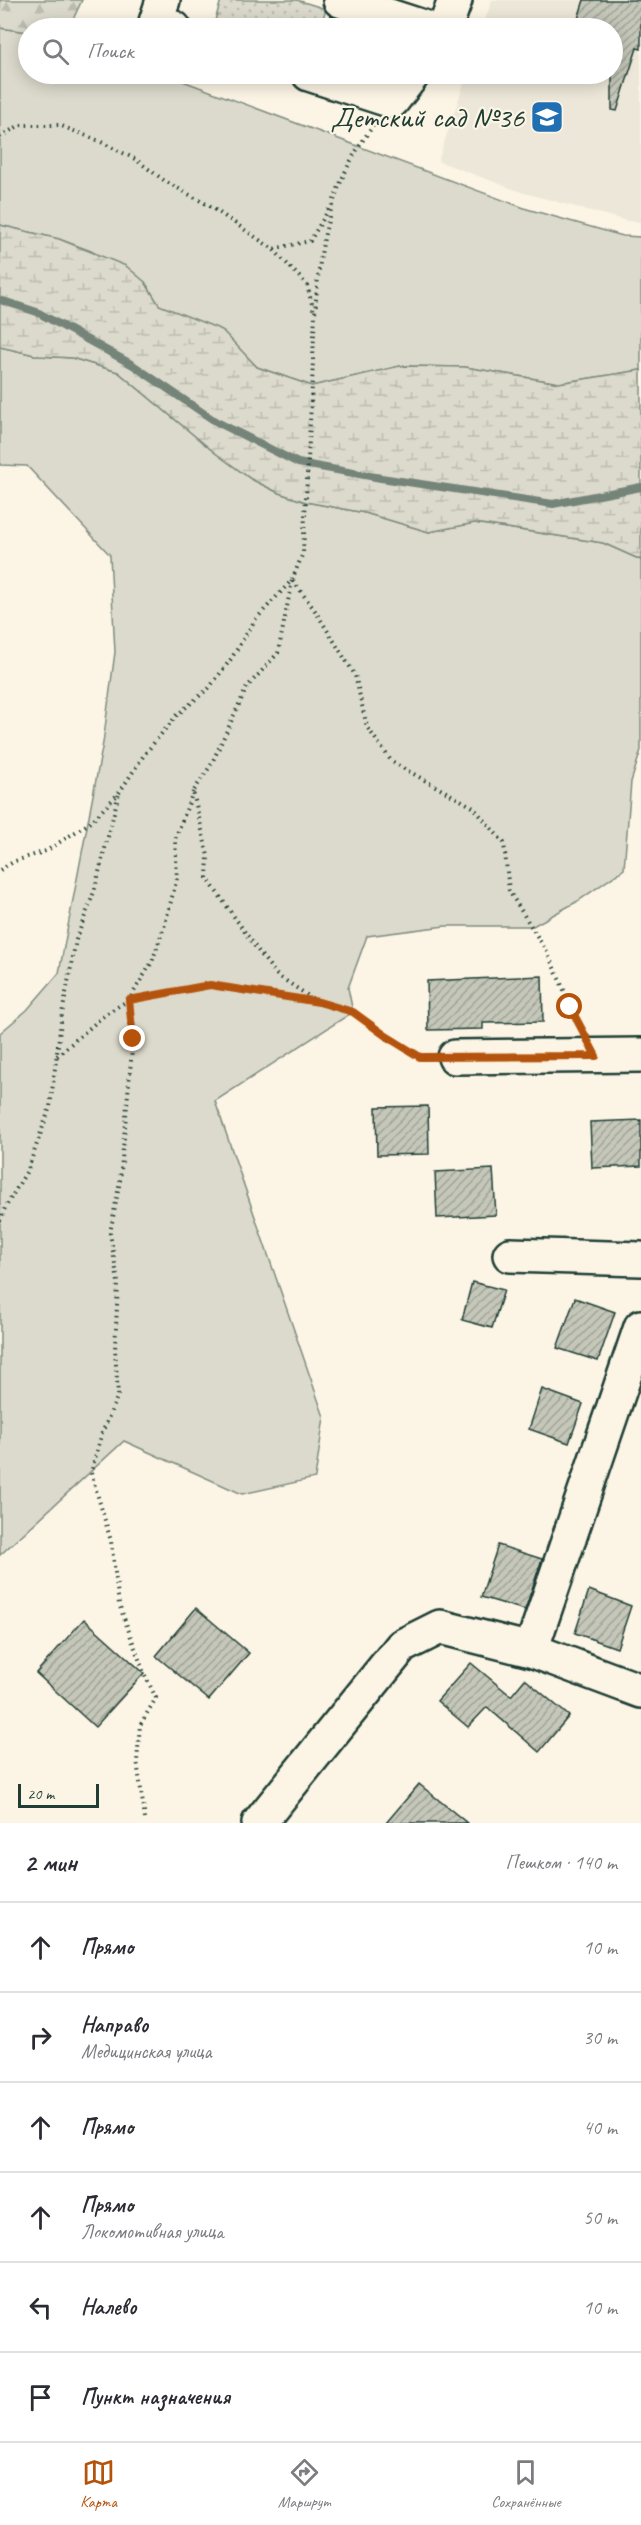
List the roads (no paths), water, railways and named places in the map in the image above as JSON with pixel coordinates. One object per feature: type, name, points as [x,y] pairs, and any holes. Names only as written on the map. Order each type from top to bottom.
[{"type":"street","points":[[157,18],[163,0]]},
{"type":"street","points":[[340,0],[395,18]]},
{"type":"street","points":[[449,18],[455,0]]},
{"type":"street","points":[[340,84],[392,101],[405,84]]},
{"type":"street","points":[[455,1057],[641,1055]]},
{"type":"street","points":[[510,1255],[641,1258]]},
{"type":"street","points":[[531,1650],[641,1327]]},
{"type":"street","points":[[259,1823],[402,1646],[440,1627],[531,1650],[641,1691]]},
{"type":"waterway","points":[[0,300],[37,312],[133,365],[215,421],[298,463],[553,504],[641,487]]},
{"type":"place","name":"Детский сад №36","points":[[547,117]]}]
